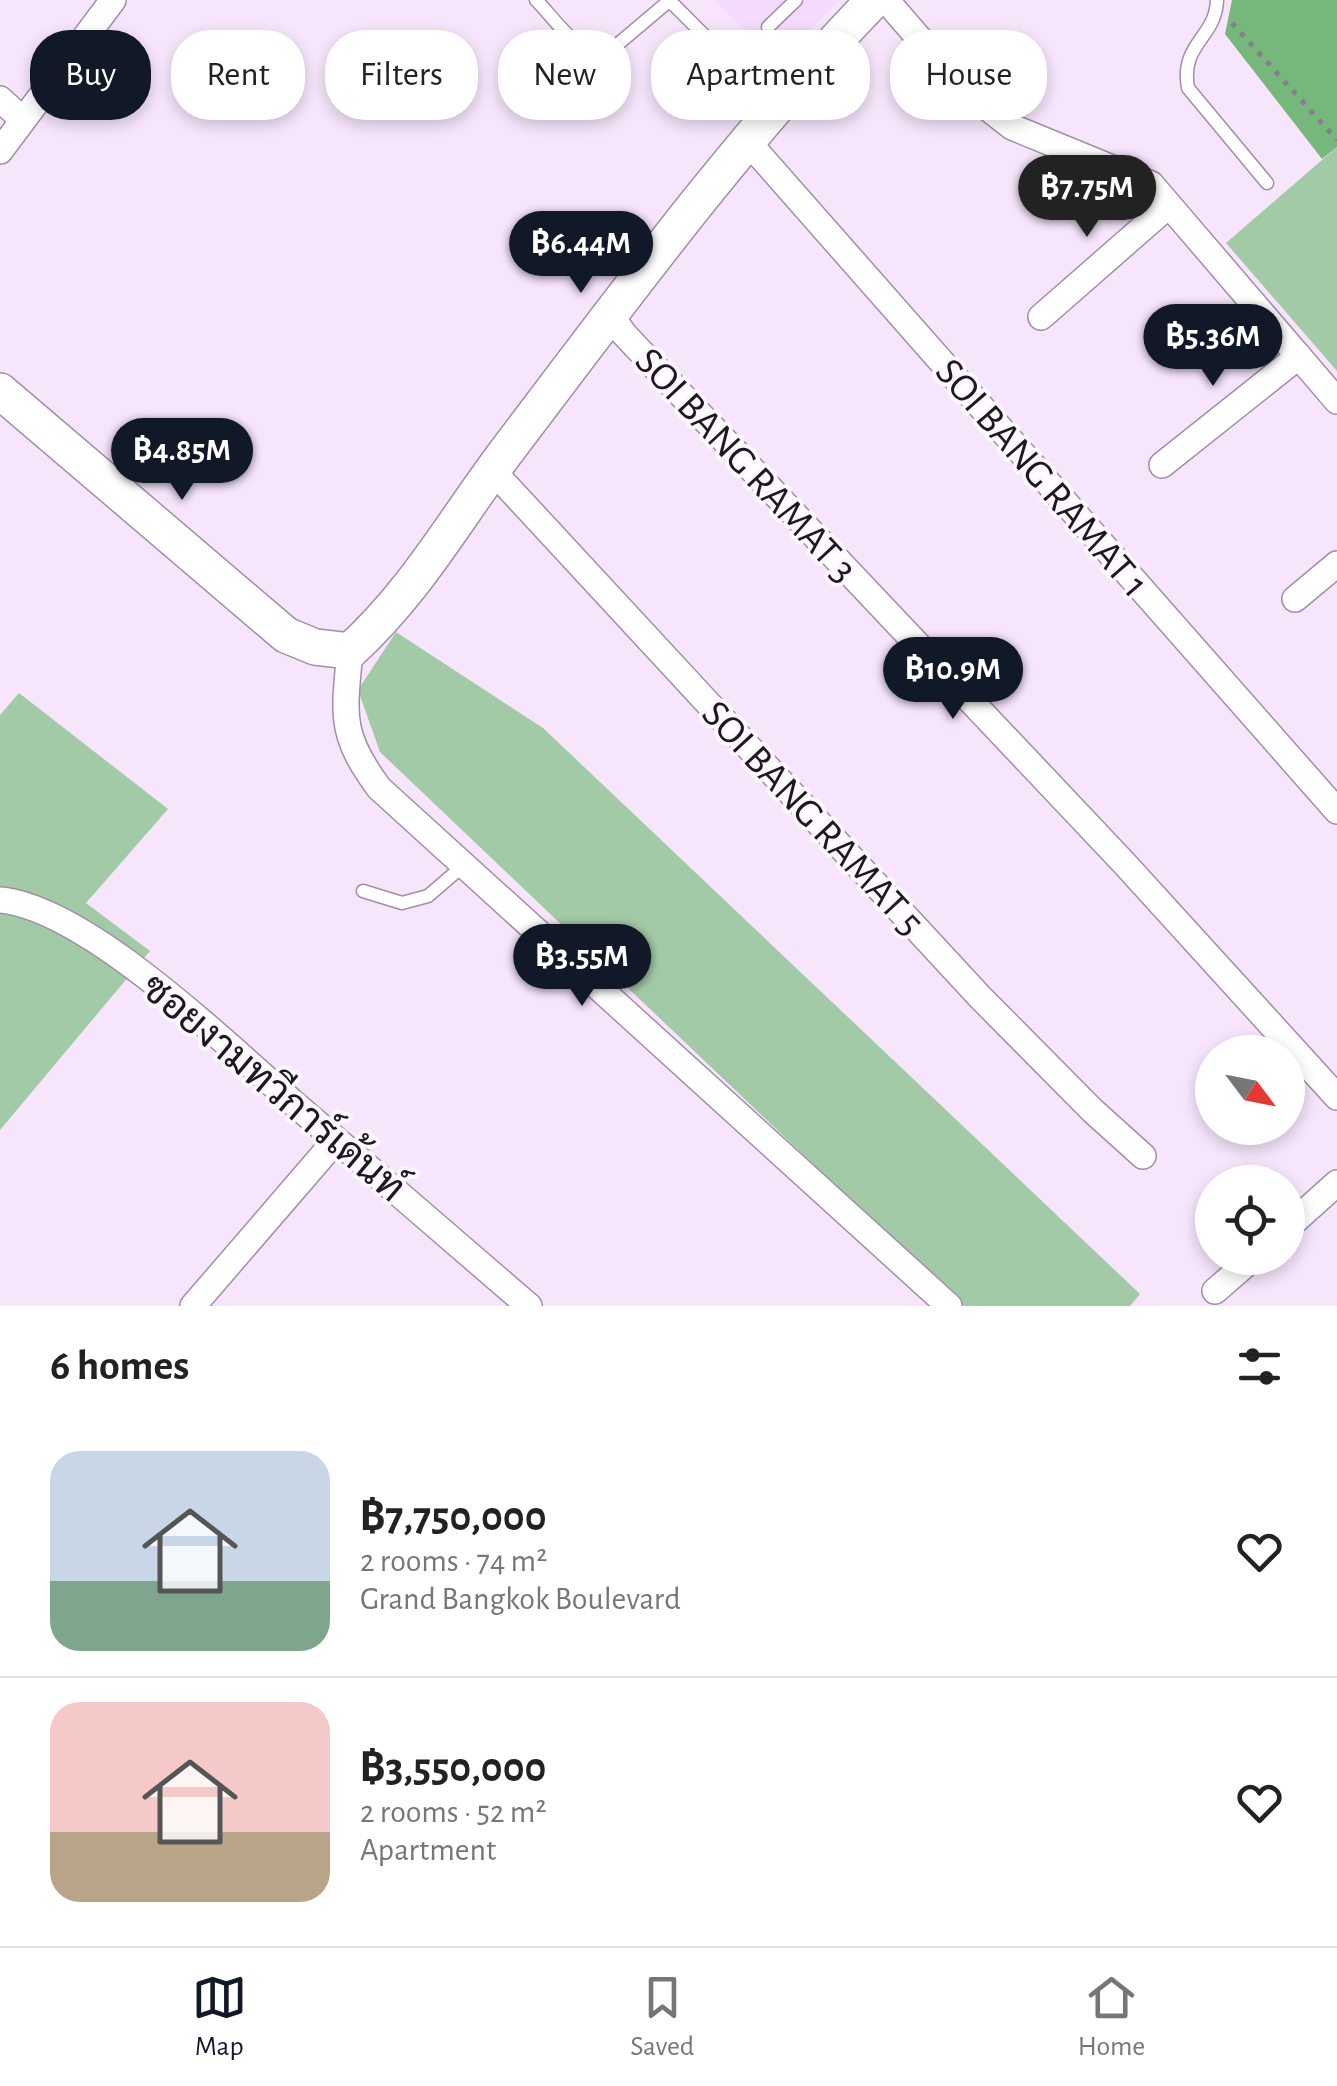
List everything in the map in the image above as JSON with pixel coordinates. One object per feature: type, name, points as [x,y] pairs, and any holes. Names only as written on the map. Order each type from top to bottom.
[{"type":"street","points":[[0,151],[113,0]]},
{"type":"street","points":[[847,30],[874,0]]},
{"type":"street","points":[[886,0],[962,88],[1012,127],[1151,184],[1337,401]]},
{"type":"street","points":[[0,99],[22,119]]},
{"type":"street","points":[[767,120],[608,314],[492,470],[414,584],[350,651],[345,726],[356,756],[379,788],[950,1306]]},
{"type":"street","name":"SOI BANG RAMAT 1","points":[[748,142],[1337,811]]},
{"type":"street","points":[[1041,317],[1168,205]]},
{"type":"street","name":"SOI BANG RAMAT 3","points":[[608,314],[1124,863],[1337,1097]]},
{"type":"street","points":[[1162,465],[1299,356]]},
{"type":"street","points":[[0,391],[286,635],[314,648],[350,651]]},
{"type":"street","name":"SOI BANG RAMAT 5","points":[[492,470],[980,997],[1143,1156]]},
{"type":"street","points":[[1295,599],[1337,564]]},
{"type":"street","name":"ซอยงามทวีการ์เด้นท์","points":[[0,900],[66,924],[151,980],[530,1306]]},
{"type":"street","points":[[192,1306],[336,1140]]},
{"type":"street","points":[[1305,1212],[1337,1184]]},
{"type":"street","points":[[1215,1291],[1233,1275]]},
{"type":"lane","points":[[536,0],[565,30]]},
{"type":"lane","points":[[631,33],[669,0],[699,30]]},
{"type":"lane","points":[[768,27],[796,0]]},
{"type":"lane","points":[[1217,3],[1209,28],[1190,52],[1185,71],[1188,88],[1267,184]]},
{"type":"lane","points":[[362,891],[402,904],[428,896],[464,865]]},
{"type":"path","points":[[1217,3],[1337,140]]},
{"type":"shaded area","points":[[715,0],[839,0],[810,30],[745,30]]},
{"type":"green space","points":[[1232,0],[1337,0],[1337,147],[1322,159],[1225,34]]},
{"type":"green space","points":[[1337,147],[1337,371],[1226,243]]},
{"type":"green space","points":[[396,632],[543,728],[1140,1294],[1130,1306],[962,1306],[380,752],[358,690]]},
{"type":"green space","points":[[19,693],[168,809],[86,903],[150,951],[0,1130],[0,715]]}]
